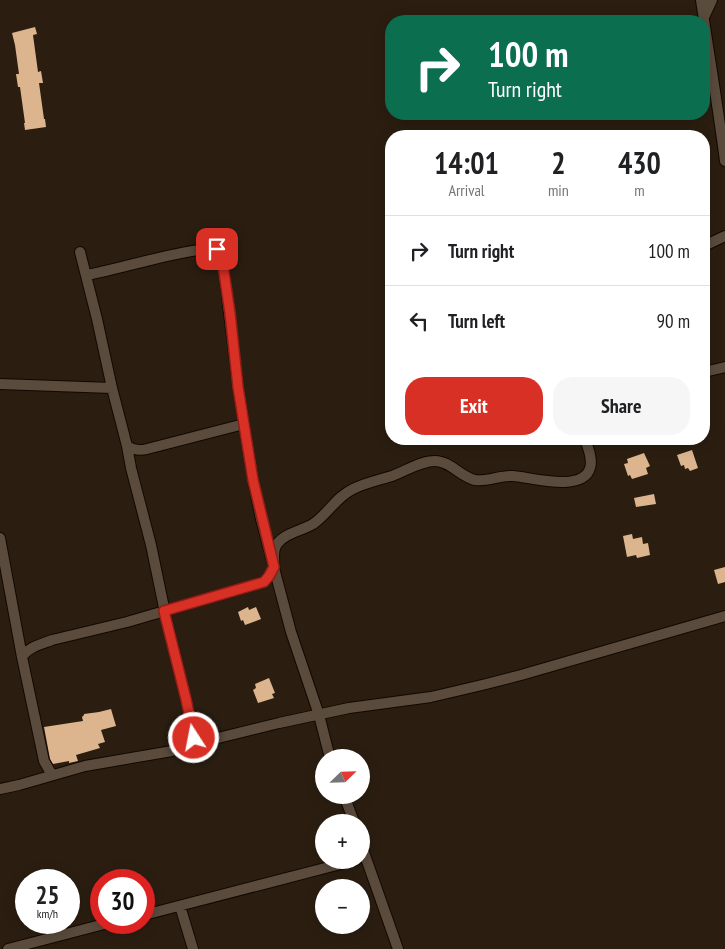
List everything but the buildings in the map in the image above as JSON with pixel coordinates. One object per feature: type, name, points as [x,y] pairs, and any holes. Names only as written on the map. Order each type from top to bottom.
[{"type":"street","points":[[701,0],[704,15]]},
{"type":"street","points":[[705,15],[712,0]]},
{"type":"street","points":[[710,58],[717,95],[725,161]]},
{"type":"street","points":[[710,243],[725,236]]},
{"type":"street","points":[[86,275],[188,252],[213,249],[220,251],[253,480],[291,632],[320,715],[328,749]]},
{"type":"street","points":[[0,789],[85,766],[172,750],[186,746],[194,738],[164,611],[151,545],[80,252]]},
{"type":"street","points":[[710,371],[725,367]]},
{"type":"street","points":[[0,384],[112,388]]},
{"type":"street","points":[[127,446],[138,451],[147,450],[244,424]]},
{"type":"street","points":[[22,657],[32,648],[52,640],[106,627],[264,582],[274,567],[274,549],[278,542],[284,537],[314,523],[336,501],[359,486],[436,461],[453,467],[460,473],[475,480],[514,476],[550,482],[566,482],[579,479],[590,470],[591,463],[586,445]]},
{"type":"street","points":[[0,538],[44,761],[52,775]]},
{"type":"street","points":[[194,738],[202,741],[210,740],[349,708],[431,697],[482,685],[725,616]]},
{"type":"street","points":[[155,912],[322,869]]},
{"type":"street","points":[[365,869],[398,949]]},
{"type":"street","points":[[180,906],[193,949]]},
{"type":"street","points":[[8,949],[90,928]]},
{"type":"route","points":[[194,738],[164,611],[264,582],[274,567],[253,480],[238,387],[221,252],[217,249]]}]
